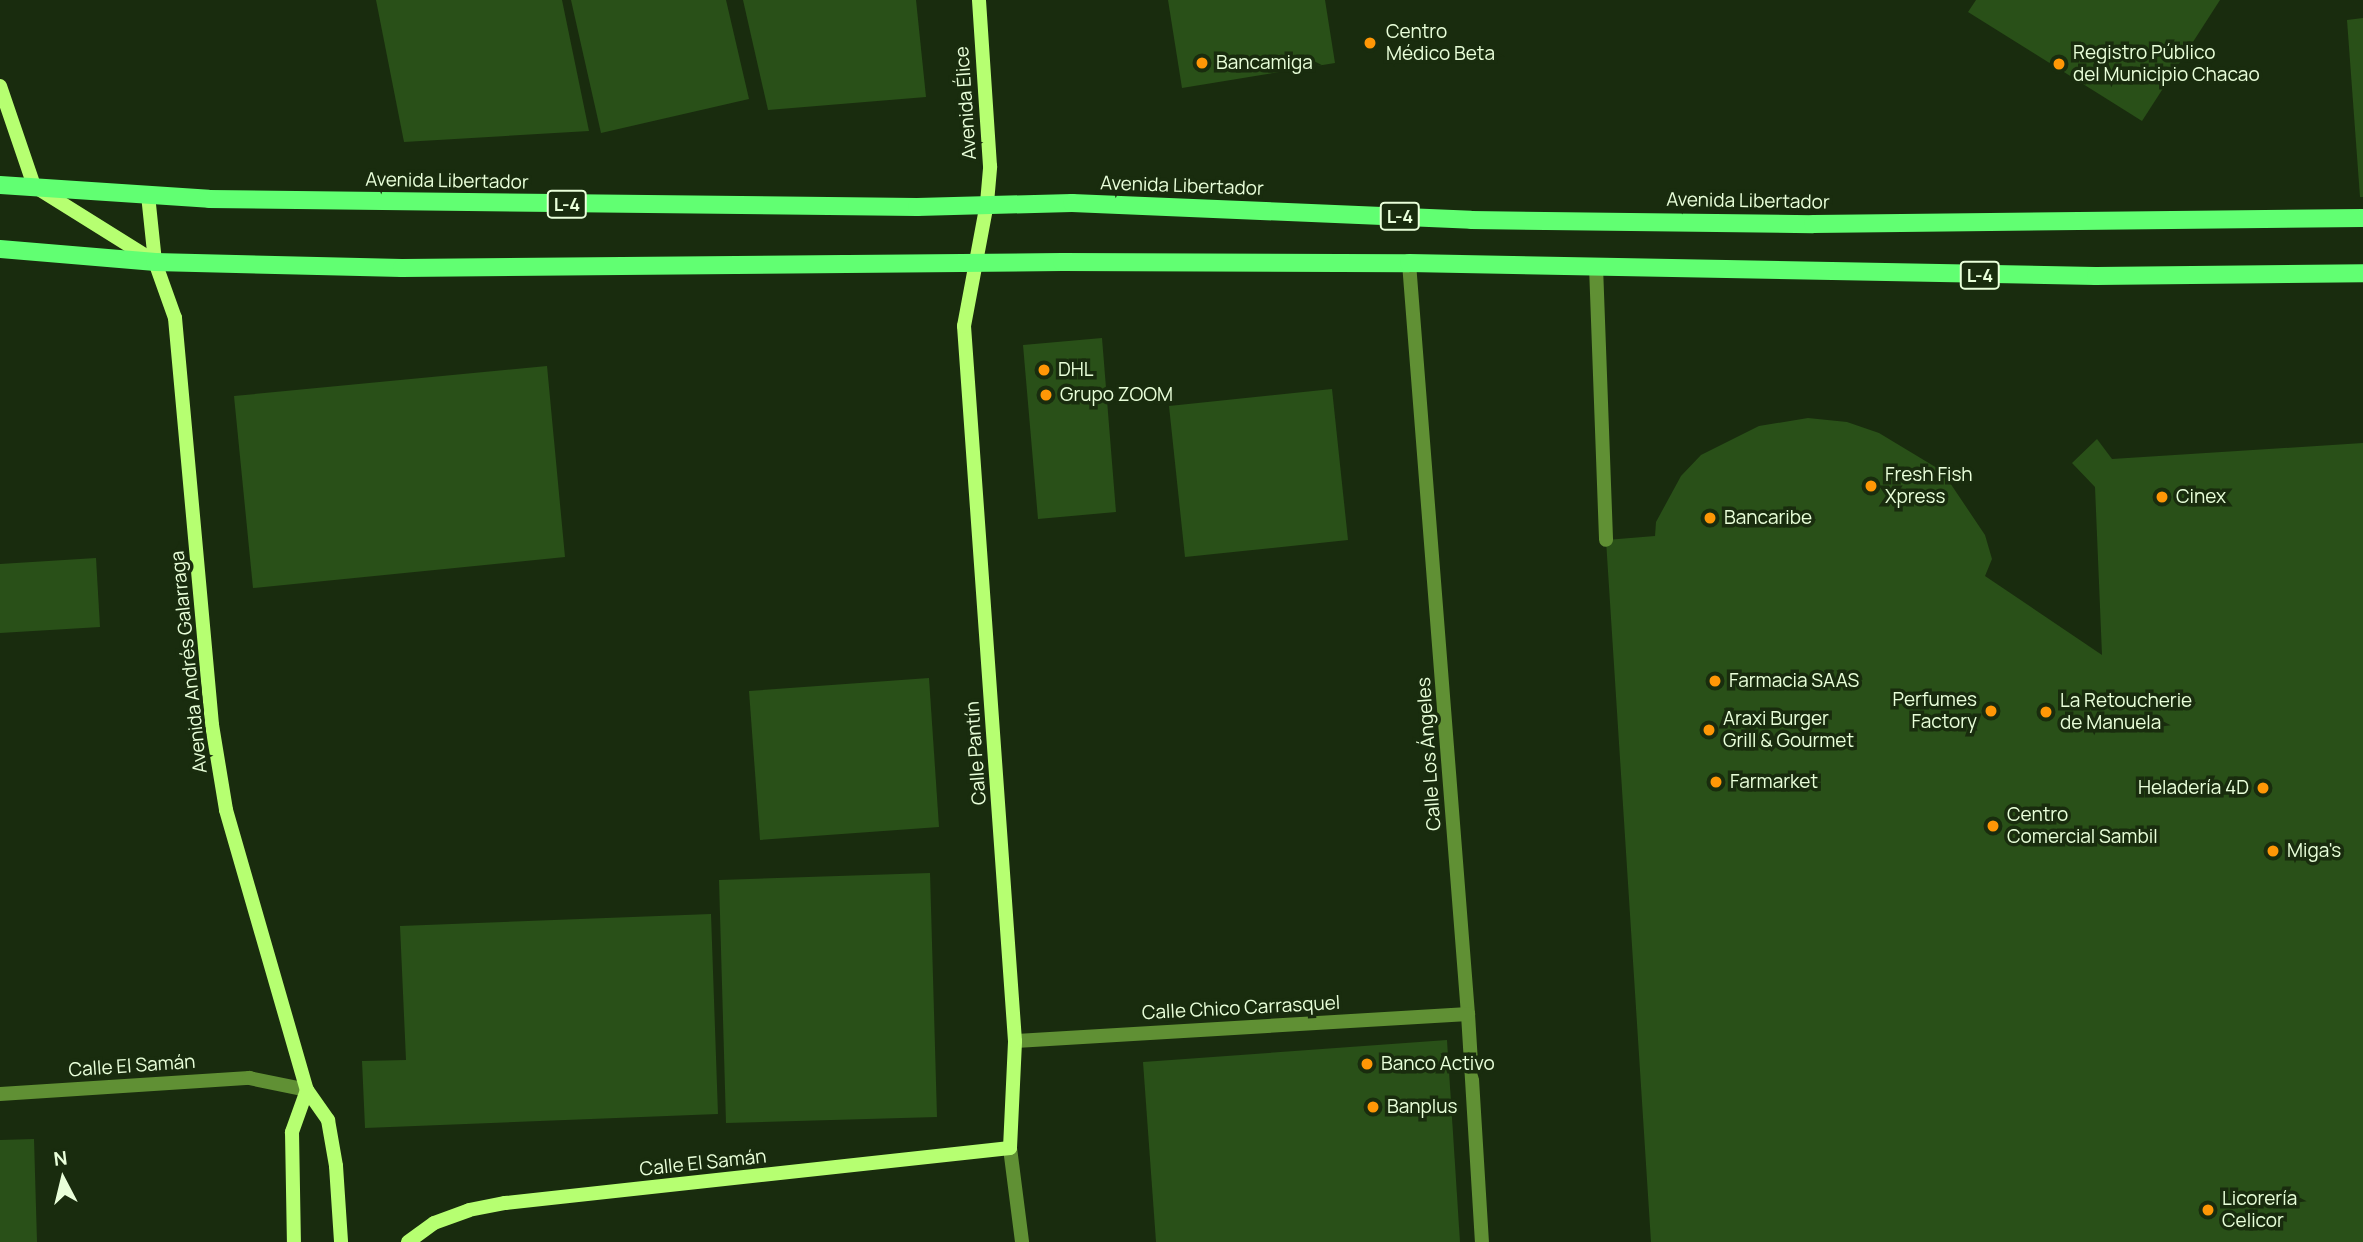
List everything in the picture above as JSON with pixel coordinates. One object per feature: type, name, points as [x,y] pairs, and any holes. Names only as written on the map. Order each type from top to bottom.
[{"type":"main road","name":"Avenida Élice","points":[[977,262],[990,166],[979,0]]},
{"type":"main road","points":[[0,86],[34,187],[155,261]]},
{"type":"main road","name":"Avenida Libertador","points":[[0,185],[223,199],[691,206],[917,207],[987,203],[1100,204],[1485,220],[1827,223],[2363,218]]},
{"type":"main road","name":"Avenida Andrés Galarraga","points":[[148,195],[155,261],[175,318],[212,725],[226,810],[307,1090],[328,1120],[336,1166],[341,1242]]},
{"type":"main road","name":"L-4","points":[[0,249],[155,261],[402,268],[977,262],[1409,263],[2096,276],[2363,273]]},
{"type":"main road","name":"Calle Pantín","points":[[977,262],[964,326],[1015,1041],[1010,1149]]},
{"type":"main road","points":[[294,1242],[292,1132],[307,1090]]},
{"type":"main road","name":"Calle El Samán","points":[[408,1242],[434,1223],[469,1210],[505,1203],[1010,1149]]},
{"type":"street","name":"Calle Los Ángeles","points":[[1409,263],[1468,1014],[1482,1242]]},
{"type":"street","points":[[1596,266],[1606,540]]},
{"type":"street","name":"Calle Chico Carrasquel","points":[[1015,1041],[1468,1014]]},
{"type":"street","name":"Calle El Samán","points":[[0,1094],[249,1078],[307,1090]]},
{"type":"street","name":"Calle Pantín","points":[[1010,1149],[1022,1242]]},
{"type":"building","points":[[376,0],[562,0],[589,131],[404,142]]},
{"type":"building","points":[[571,0],[726,0],[749,99],[601,133]]},
{"type":"building","points":[[743,0],[916,0],[926,97],[768,110]]},
{"type":"building","points":[[1168,0],[1325,0],[1335,63],[1182,88]]},
{"type":"building","points":[[1976,0],[2220,0],[2142,121],[1968,12]]},
{"type":"building","points":[[2363,18],[2363,197],[2360,197],[2347,20]]},
{"type":"building","points":[[1102,338],[1116,512],[1038,519],[1023,345]]},
{"type":"building","points":[[547,366],[565,557],[253,588],[234,396]]},
{"type":"building","points":[[1332,389],[1348,540],[1185,557],[1169,406]]},
{"type":"building","name":"Centro Comercial Sambil","points":[[1808,418],[1847,422],[1879,433],[1942,471],[1985,535],[1992,559],[1985,576],[2102,655],[2095,487],[2072,463],[2097,439],[2112,459],[2363,443],[2363,1242],[1651,1242],[1606,540],[1655,536],[1656,522],[1681,476],[1701,455],[1759,426]]},
{"type":"building","points":[[96,558],[100,627],[0,633],[0,564]]},
{"type":"building","points":[[929,678],[939,827],[760,840],[749,691]]},
{"type":"building","points":[[930,873],[937,1117],[726,1123],[719,880]]},
{"type":"building","points":[[711,914],[718,1114],[365,1128],[362,1061],[406,1060],[400,926]]},
{"type":"building","points":[[1447,1040],[1460,1242],[1156,1242],[1143,1062]]},
{"type":"building","points":[[34,1139],[37,1242],[0,1242],[0,1140]]},
{"type":"place","name":"Centro Médico Beta","points":[[1370,43]]},
{"type":"place","name":"Bancamiga","points":[[1202,63]]},
{"type":"place","name":"Registro Público del Municipio Chacao","points":[[2059,64]]},
{"type":"place","name":"DHL","points":[[1044,370]]},
{"type":"place","name":"Grupo ZOOM","points":[[1046,395]]},
{"type":"place","name":"Fresh Fish Xpress","points":[[1871,486]]},
{"type":"place","name":"Cinex","points":[[2162,497]]},
{"type":"place","name":"Bancaribe","points":[[1710,518]]},
{"type":"place","name":"Farmacia SAAS","points":[[1715,681]]},
{"type":"place","name":"Perfumes Factory","points":[[1991,711]]},
{"type":"place","name":"La Retoucherie de Manuela","points":[[2046,712]]},
{"type":"place","name":"Araxi Burger Grill & Gourmet","points":[[1709,730]]},
{"type":"place","name":"Farmarket","points":[[1716,782]]},
{"type":"place","name":"Heladería 4D","points":[[2263,788]]},
{"type":"place","name":"Centro Comercial Sambil","points":[[1993,826]]},
{"type":"place","name":"Miga's","points":[[2273,851]]},
{"type":"place","name":"Banco Activo","points":[[1367,1064]]},
{"type":"place","name":"Banplus","points":[[1373,1107]]},
{"type":"place","name":"Licorería Celicor","points":[[2208,1210]]}]
